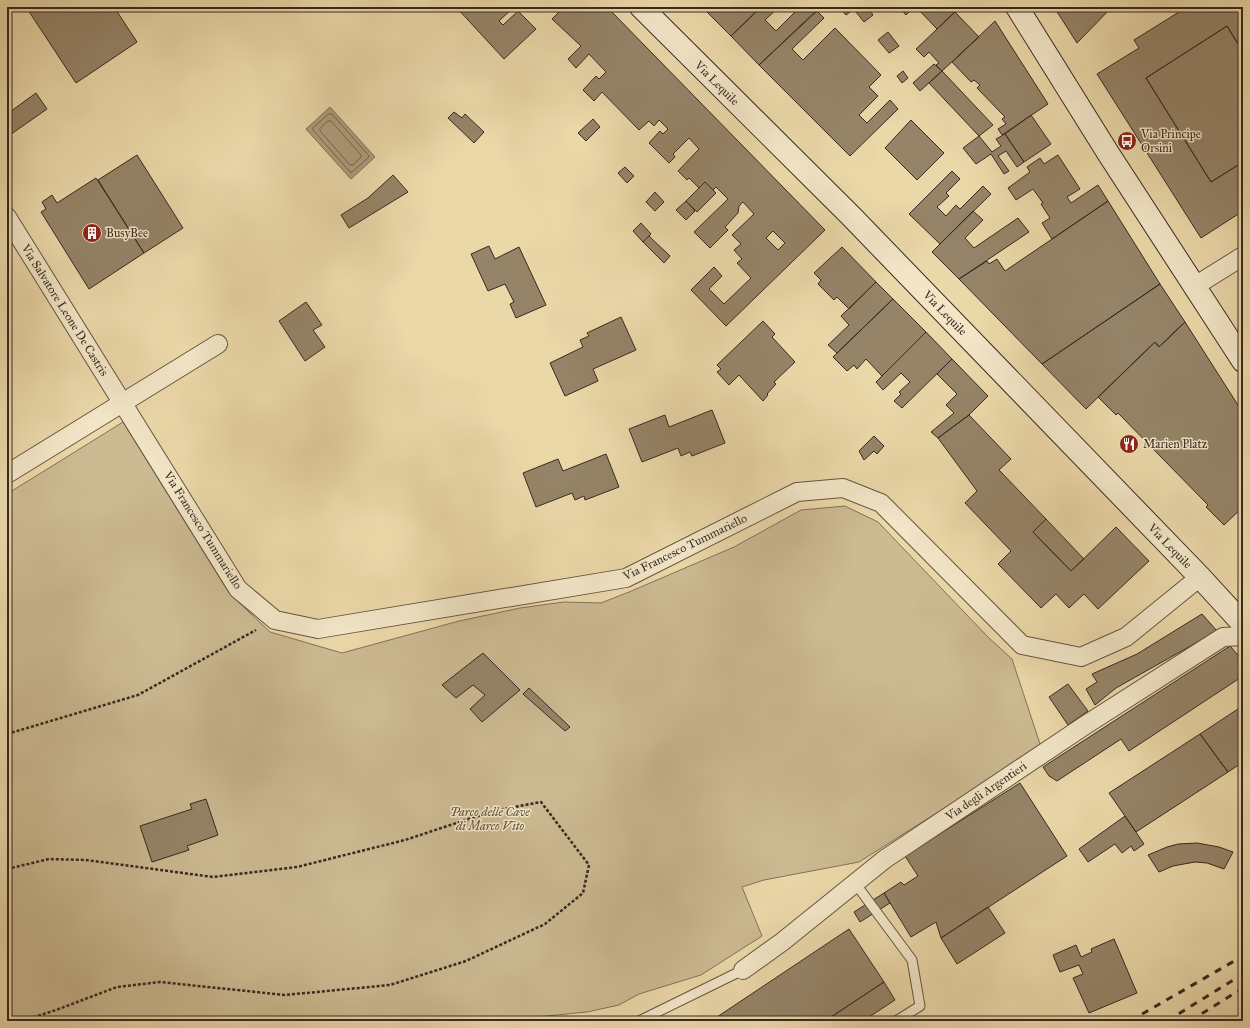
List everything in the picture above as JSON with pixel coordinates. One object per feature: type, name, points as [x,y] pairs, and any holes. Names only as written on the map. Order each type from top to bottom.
[{"type":"main road","name":"Via Lequile","points":[[641,7],[851,216],[1200,577],[1243,624]]},
{"type":"main road","points":[[1018,7],[1108,154],[1243,361]]},
{"type":"street","name":"Via Salvatore Leone De Castris","points":[[7,217],[124,403]]},
{"type":"street","points":[[1195,286],[1243,256]]},
{"type":"street","points":[[7,474],[218,344]]},
{"type":"street","name":"Via Francesco Tummariello","points":[[124,403],[238,589],[275,620],[318,630],[626,578],[797,492],[843,488],[881,503],[1022,645],[1082,657],[1126,637],[1200,577]]},
{"type":"street","name":"Via degli Argentieri","points":[[743,970],[782,942],[885,859],[1087,724],[1223,637],[1243,636]]},
{"type":"lane","points":[[855,883],[912,960],[920,1006],[896,1021]]},
{"type":"lane","points":[[639,1021],[743,970]]},
{"type":"path","points":[[7,734],[138,695],[275,620]]},
{"type":"path","points":[[7,869],[49,860],[86,860],[213,876],[297,867],[405,840],[493,811],[541,802],[589,865],[583,893],[545,924],[466,961],[390,985],[285,995],[160,982],[117,987],[22,1021]]},
{"type":"green space","name":"Parco delle Cave di Marco Vito","points":[[123,422],[229,593],[270,632],[342,653],[459,621],[520,608],[564,602],[601,603],[734,547],[801,510],[845,506],[878,522],[988,637],[1012,659],[1041,747],[859,862],[764,880],[742,887],[762,936],[701,975],[639,994],[619,1005],[587,1012],[527,1018],[462,1019],[451,1021],[7,1021],[7,494]]},
{"type":"water","points":[[330,107],[375,157],[351,179],[306,129]]},
{"type":"building","points":[[26,7],[114,7],[137,42],[76,83]]},
{"type":"building","points":[[393,7],[401,7],[396,11]]},
{"type":"building","points":[[456,7],[514,7],[499,21],[503,25],[518,11],[536,29],[504,59]]},
{"type":"building","points":[[564,7],[607,7],[825,230],[726,326],[691,290],[714,267],[722,276],[709,289],[724,304],[751,278],[737,263],[742,259],[734,250],[741,244],[732,235],[754,214],[743,202],[739,206],[738,213],[725,227],[728,230],[710,248],[694,232],[728,199],[716,187],[713,190],[705,182],[699,188],[689,178],[687,180],[678,171],[699,149],[689,138],[673,154],[675,157],[669,163],[649,143],[660,131],[663,134],[668,129],[659,120],[654,126],[649,121],[639,130],[602,92],[594,101],[583,90],[596,76],[599,79],[606,72],[589,54],[576,68],[568,59],[581,46],[552,19]],"holes":[[[773,231],[785,243],[778,250],[766,238]]]},
{"type":"building","points":[[702,7],[761,7],[731,36]]},
{"type":"building","points":[[761,7],[779,7],[765,20],[776,31],[800,7],[820,7],[759,65],[731,36]]},
{"type":"building","points":[[839,7],[852,7],[854,9],[846,15]]},
{"type":"building","points":[[852,7],[867,7],[873,15],[864,22]]},
{"type":"building","points":[[899,7],[914,7],[906,15]]},
{"type":"building","points":[[916,7],[960,7],[937,29]]},
{"type":"building","points":[[1054,7],[1092,7],[1093,9],[1096,7],[1112,7],[1077,43]]},
{"type":"building","points":[[1187,7],[1243,7],[1243,52],[1227,26],[1146,78],[1211,182],[1243,162],[1243,211],[1201,238],[1097,74],[1139,48],[1134,40]]},
{"type":"building","points":[[817,11],[824,18],[792,49],[803,60],[835,28],[881,75],[869,87],[878,96],[859,115],[867,123],[890,100],[898,109],[850,156],[759,65]]},
{"type":"building","points":[[955,12],[979,37],[942,71],[936,65],[939,63],[929,52],[924,57],[916,49]]},
{"type":"building","points":[[995,21],[1048,104],[1002,135],[998,129],[1006,124],[1002,119],[1005,117],[977,88],[980,85],[974,80],[971,82],[952,62]]},
{"type":"building","points":[[1227,26],[1243,52],[1243,162],[1211,182],[1146,78]]},
{"type":"building","points":[[888,32],[899,46],[889,53],[878,40]]},
{"type":"building","points":[[934,64],[942,71],[920,91],[913,83]]},
{"type":"building","points":[[903,71],[908,78],[902,83],[897,76]]},
{"type":"building","points":[[942,71],[993,125],[979,136],[929,83]]},
{"type":"building","points":[[36,93],[47,109],[7,137],[7,114]]},
{"type":"building","points":[[454,112],[462,118],[465,114],[484,132],[474,143],[448,118]]},
{"type":"building","points":[[1031,115],[1051,144],[1024,162],[1005,134]]},
{"type":"building","points":[[593,119],[600,127],[586,141],[578,133]]},
{"type":"building","points":[[911,120],[944,153],[917,180],[885,148]]},
{"type":"building","points":[[1005,134],[1024,162],[1017,167],[1006,151],[998,156],[1009,171],[1004,174],[991,154],[976,164],[963,148],[979,136],[992,152],[1001,146],[996,139]]},
{"type":"building","points":[[137,155],[183,228],[144,253],[98,180]]},
{"type":"building","points":[[1058,155],[1080,189],[1067,197],[1071,203],[1098,185],[1108,201],[1052,239],[1042,223],[1050,218],[1041,204],[1043,203],[1033,189],[1016,200],[1008,188],[1030,172],[1027,167],[1040,158],[1044,164]]},
{"type":"building","points":[[625,167],[634,176],[627,183],[618,173]]},
{"type":"building","points":[[952,171],[960,179],[946,193],[949,196],[937,207],[946,216],[956,205],[960,209],[983,186],[991,194],[940,244],[909,214]]},
{"type":"building","points":[[393,175],[408,192],[349,228],[341,215],[368,198]]},
{"type":"building","name":"BusyBee","points":[[96,178],[144,253],[89,289],[41,212],[46,209],[42,202],[52,195],[57,203]]},
{"type":"building","points":[[705,182],[716,193],[697,212],[686,201]]},
{"type":"building","points":[[655,192],[664,202],[655,211],[646,202]]},
{"type":"building","points":[[686,201],[695,211],[686,220],[676,210]]},
{"type":"building","points":[[1108,201],[1160,284],[1042,364],[959,279],[987,261],[989,264],[997,259],[1005,271]]},
{"type":"building","points":[[973,211],[983,220],[965,238],[974,248],[1018,218],[1029,232],[959,279],[932,252]]},
{"type":"building","points":[[641,223],[651,234],[643,242],[633,231]]},
{"type":"building","points":[[649,236],[670,256],[664,263],[643,242]]},
{"type":"building","points":[[489,246],[495,259],[519,247],[546,305],[516,318],[510,304],[514,302],[505,284],[488,291],[471,254]]},
{"type":"building","points":[[842,247],[876,282],[849,309],[837,297],[834,300],[818,284],[821,280],[814,273]]},
{"type":"building","points":[[876,282],[893,299],[837,353],[828,345],[849,325],[841,316]]},
{"type":"building","points":[[1160,284],[1185,322],[1159,347],[1155,342],[1086,409],[1042,364]]},
{"type":"building","points":[[893,299],[926,332],[882,376],[866,359],[857,369],[854,365],[847,371],[833,357]]},
{"type":"building","points":[[306,302],[322,325],[313,330],[325,347],[305,361],[279,321]]},
{"type":"building","points":[[621,317],[636,350],[593,369],[598,381],[565,396],[550,363],[583,347],[580,340],[589,336],[587,333]]},
{"type":"building","points":[[763,321],[775,334],[772,337],[795,362],[774,382],[776,384],[763,401],[739,375],[729,385],[717,372],[721,369],[717,365]]},
{"type":"building","points":[[1185,322],[1243,413],[1243,507],[1224,525],[1206,507],[1208,505],[1118,413],[1116,415],[1098,397],[1155,342],[1159,347]]},
{"type":"building","points":[[926,332],[952,359],[902,408],[894,401],[901,394],[899,392],[910,382],[901,373],[883,390],[876,382]]},
{"type":"building","points":[[952,359],[988,396],[969,415],[938,438],[931,432],[954,413],[946,405],[957,394],[937,374]]},
{"type":"building","points":[[712,410],[725,443],[692,456],[690,452],[681,456],[678,448],[642,462],[629,429],[665,415],[669,427]]},
{"type":"building","points":[[969,415],[1011,459],[999,470],[1046,519],[1033,532],[1071,571],[1116,527],[1149,561],[1098,609],[1084,594],[1069,608],[1056,594],[1041,608],[998,564],[1011,551],[965,503],[977,491],[938,438]]},
{"type":"building","points":[[874,436],[884,446],[877,454],[874,451],[864,460],[859,451]]},
{"type":"building","points":[[606,454],[619,487],[585,500],[584,496],[575,500],[572,493],[536,507],[523,473],[558,459],[563,471]]},
{"type":"building","points":[[1046,519],[1084,559],[1071,571],[1033,532]]},
{"type":"building","points":[[1243,546],[1243,554],[1239,550]]},
{"type":"building","points":[[1202,614],[1217,631],[1116,688],[1095,705],[1086,689],[1097,682],[1092,674],[1137,654]]},
{"type":"building","points":[[1230,646],[1243,661],[1243,676],[1129,751],[1121,739],[1057,781],[1049,776],[1043,767]]},
{"type":"building","points":[[483,653],[520,690],[482,722],[470,709],[485,695],[473,685],[456,698],[442,685]]},
{"type":"building","points":[[1068,684],[1088,711],[1068,725],[1049,697]]},
{"type":"building","points":[[529,688],[570,727],[565,731],[523,694]]},
{"type":"building","points":[[1243,706],[1243,716],[1238,709]]},
{"type":"building","points":[[1238,709],[1243,716],[1243,762],[1228,772],[1200,734]]},
{"type":"building","points":[[1200,734],[1228,772],[1136,832],[1109,793]]},
{"type":"building","points":[[1020,783],[1067,856],[941,938],[936,922],[911,937],[884,893],[901,882],[904,885],[918,876],[905,856]]},
{"type":"building","points":[[206,799],[218,835],[187,846],[189,850],[152,862],[140,826],[192,809],[190,804]]},
{"type":"building","points":[[1125,816],[1144,844],[1134,851],[1131,846],[1122,853],[1115,844],[1088,862],[1079,849]]},
{"type":"building","points":[[1197,843],[1219,847],[1233,852],[1224,869],[1207,863],[1195,862],[1173,866],[1159,872],[1148,855],[1178,844]]},
{"type":"building","points":[[884,893],[890,903],[860,922],[854,912]]},
{"type":"building","points":[[988,907],[1005,933],[957,964],[941,938]]},
{"type":"building","points":[[849,929],[884,982],[825,1021],[711,1021]]},
{"type":"building","points":[[1114,939],[1137,993],[1089,1013],[1073,978],[1083,974],[1079,965],[1060,972],[1053,955],[1076,945],[1081,957],[1092,952],[1091,949]]},
{"type":"building","points":[[884,982],[895,1000],[863,1021],[825,1021]]},
{"type":"railway","points":[[1130,1021],[1243,956]]},
{"type":"railway","points":[[1167,1021],[1243,974]]},
{"type":"railway","points":[[1190,1021],[1243,988]]},
{"type":"place","name":"Via Principe Orsini","points":[[1127,141]]},
{"type":"place","name":"BusyBee","points":[[92,233]]},
{"type":"place","name":"Marien Platz","points":[[1129,444]]}]
